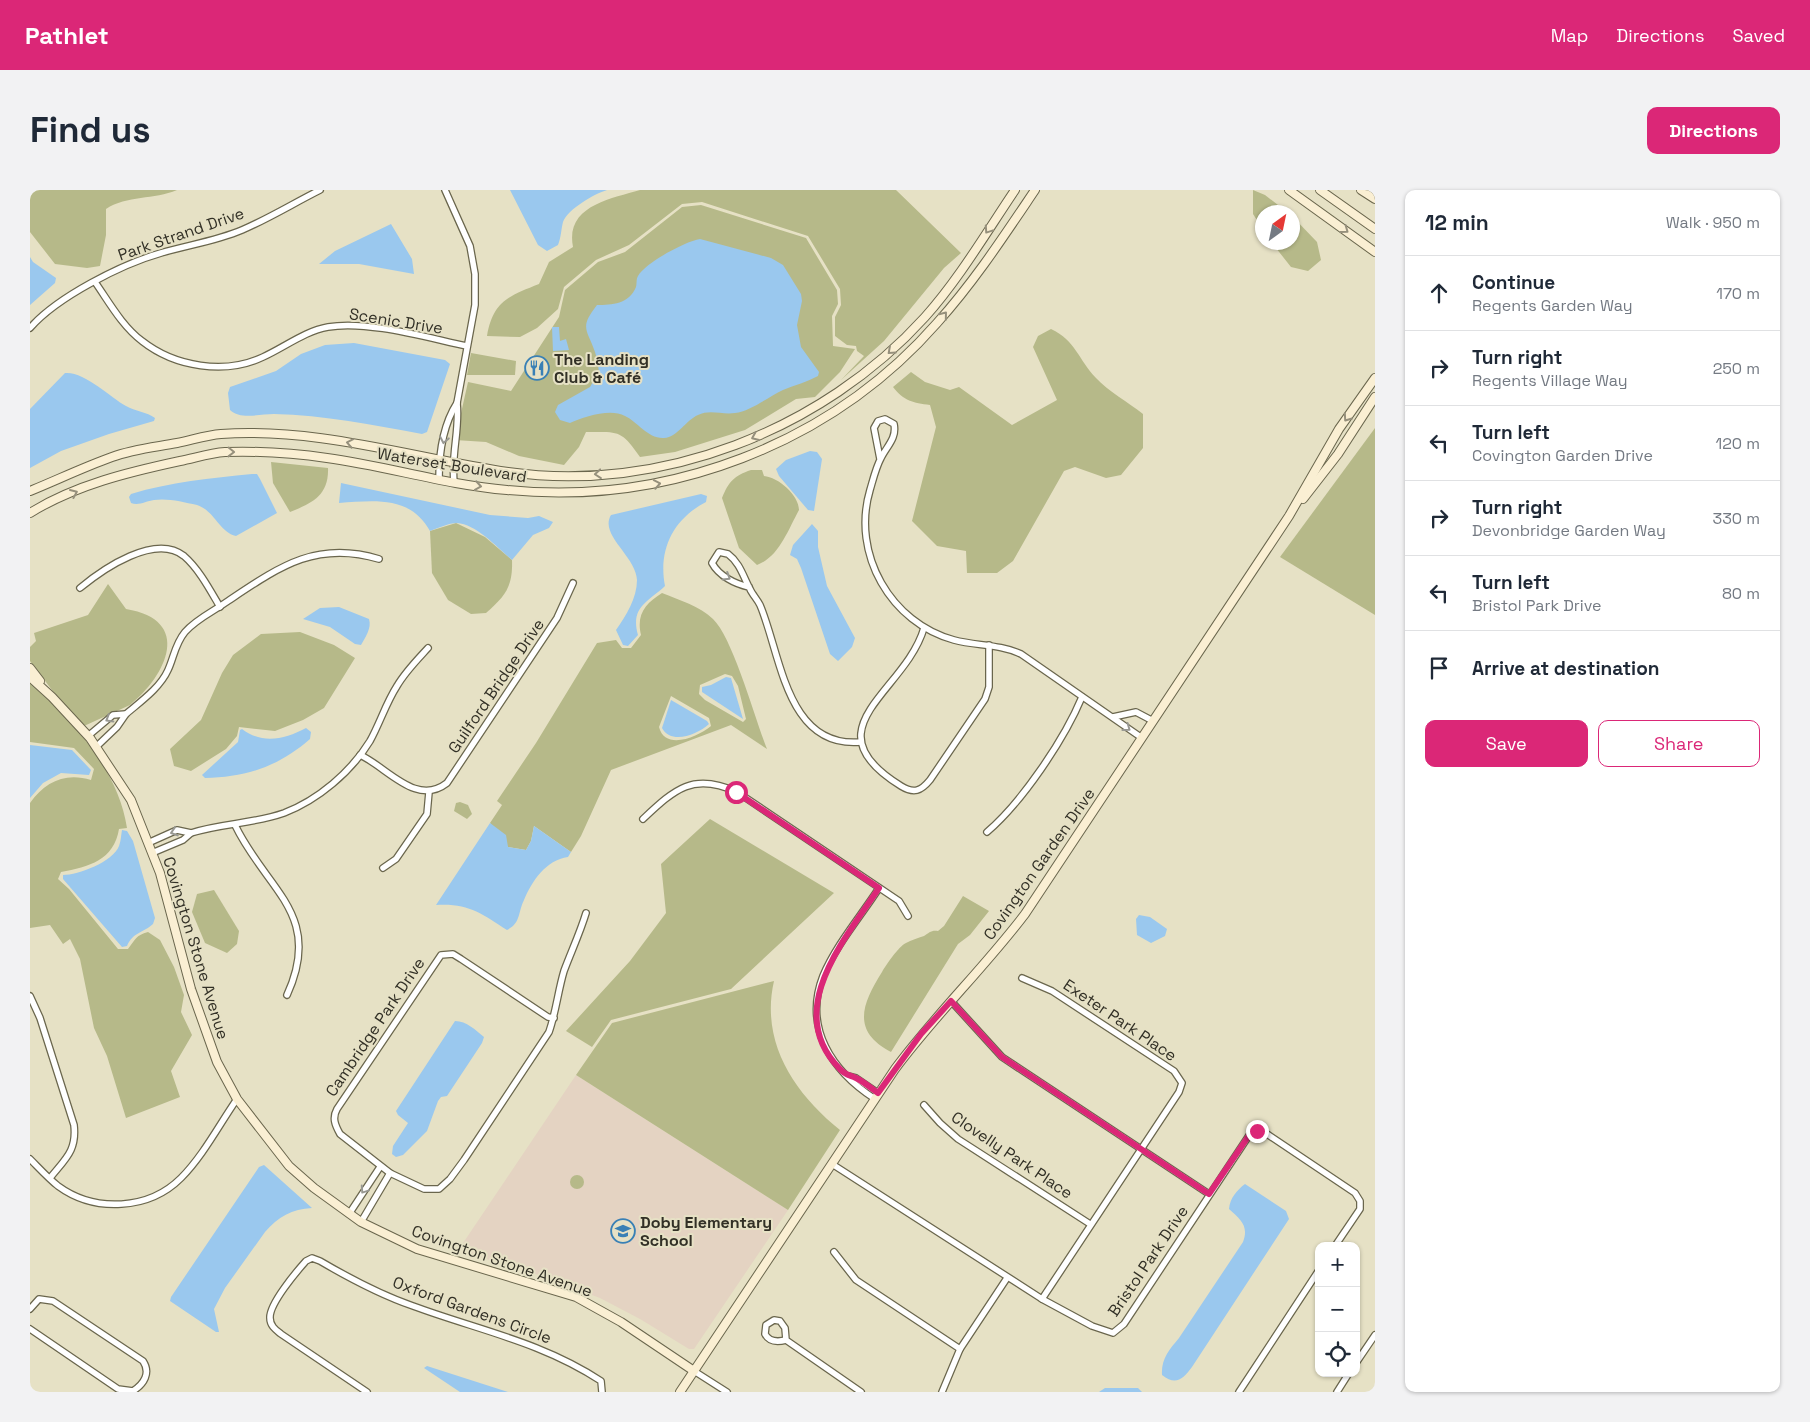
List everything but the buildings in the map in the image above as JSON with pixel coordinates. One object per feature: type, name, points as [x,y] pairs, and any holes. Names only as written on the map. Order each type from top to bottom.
[{"type":"street","name":"Park Strand Drive","points":[[30,328],[68,297],[140,260],[162,252],[197,245],[242,230],[320,190]]},
{"type":"street","points":[[445,190],[470,246],[475,274],[475,305],[458,403],[459,420],[452,462],[454,482]]},
{"type":"street","name":"Waterset Boulevard","points":[[30,491],[115,456],[220,434],[280,434],[331,440],[510,472],[542,475],[580,475],[625,471],[699,457],[777,428],[846,388],[897,345],[926,316],[956,278],[1015,190]]},
{"type":"street","name":"Waterset Boulevard","points":[[30,513],[120,474],[222,452],[279,453],[328,458],[454,482],[506,490],[560,494],[616,491],[684,478],[726,466],[776,445],[843,406],[889,370],[935,325],[981,269],[1035,190]]},
{"type":"street","points":[[1289,190],[1375,252]]},
{"type":"street","points":[[1320,190],[1375,229]]},
{"type":"street","points":[[1361,190],[1375,199]]},
{"type":"street","name":"Scenic Drive","points":[[95,282],[124,324],[141,341],[159,352],[188,363],[212,368],[243,365],[263,357],[306,334],[327,327],[341,326],[399,333],[467,346]]},
{"type":"street","name":"Covington Garden Drive","points":[[680,1392],[876,1096],[921,1034],[993,954],[1025,914],[1289,516],[1339,429],[1375,378]]},
{"type":"street","name":"Covington Garden Drive","points":[[1289,516],[1338,454],[1375,397]]},
{"type":"street","points":[[439,479],[439,460],[448,416],[458,403]]},
{"type":"street","points":[[880,459],[874,428],[878,421],[886,419],[894,424],[895,434],[880,459],[866,509],[868,551],[882,587],[900,608],[924,628],[955,640],[1005,647],[1021,654],[1142,738]]},
{"type":"street","points":[[80,588],[109,566],[142,552],[164,548],[172,550],[189,561],[220,607]]},
{"type":"street","points":[[96,747],[117,727],[126,714],[149,694],[168,672],[173,654],[184,634],[191,626],[277,569],[302,559],[333,552],[359,553],[379,559]]},
{"type":"street","points":[[749,587],[739,585],[716,570],[712,563],[717,554],[724,552],[732,557],[748,579],[749,587],[760,604],[790,695],[800,713],[813,728],[832,738],[849,743],[861,742]]},
{"type":"street","name":"Guilford Bridge Drive","points":[[429,792],[444,785],[456,771],[558,618],[572,584]]},
{"type":"street","points":[[924,628],[920,640],[905,665],[867,712],[862,728],[861,742],[867,758],[879,771],[914,792],[925,786],[988,693],[989,645]]},
{"type":"street","points":[[152,853],[183,840],[191,833],[209,827],[235,825],[279,814],[307,801],[334,782],[370,741],[397,685],[428,648]]},
{"type":"street","name":"Covington Stone Avenue","points":[[30,668],[52,697]]},
{"type":"street","name":"Covington Stone Avenue","points":[[30,677],[52,697],[88,736],[131,800],[160,872],[191,989],[217,1062],[237,1099],[289,1166],[361,1222],[417,1249],[576,1297],[621,1322],[727,1392]]},
{"type":"street","points":[[986,832],[1018,801],[1069,725],[1082,697]]},
{"type":"street","points":[[1113,717],[1136,712],[1153,721]]},
{"type":"street","points":[[88,736],[114,716],[126,714]]},
{"type":"street","points":[[360,754],[411,788],[429,792],[427,814],[396,859],[383,868]]},
{"type":"street","points":[[644,819],[670,794],[694,783],[719,784],[736,792],[898,901],[908,916]]},
{"type":"street","points":[[235,825],[243,841],[288,906],[298,935],[300,960],[296,976],[287,996]]},
{"type":"street","points":[[148,843],[177,830],[191,833]]},
{"type":"street","points":[[876,1096],[856,1078],[848,1076],[834,1063],[823,1041],[816,1019],[823,977],[831,960],[879,888]]},
{"type":"street","name":"Cambridge Park Drive","points":[[554,1018],[548,1017],[453,954],[441,955],[334,1114],[335,1126],[340,1134],[390,1174],[424,1188],[435,1190],[444,1185],[464,1160],[549,1032],[554,1018],[565,970],[577,943],[586,913]]},
{"type":"street","name":"Exeter Park Place","points":[[1022,978],[1052,990],[1174,1071],[1182,1083],[1179,1092],[1042,1299]]},
{"type":"street","points":[[30,996],[40,1018],[76,1135],[75,1146],[50,1178]]},
{"type":"street","points":[[951,1001],[1002,1057],[1209,1194]]},
{"type":"street","points":[[30,1159],[50,1178],[72,1194],[113,1205],[145,1200],[164,1192],[182,1178],[237,1099]]},
{"type":"street","name":"Clovelly Park Place","points":[[924,1105],[958,1139],[1090,1224]]},
{"type":"street","name":"Bristol Park Drive","points":[[832,1164],[1007,1278],[1092,1326],[1113,1333],[1124,1324],[1250,1134],[1257,1131],[1264,1132],[1355,1192],[1360,1201],[1360,1209],[1338,1242]]},
{"type":"street","points":[[349,1214],[380,1167]]},
{"type":"street","points":[[361,1222],[390,1174]]},
{"type":"street","points":[[834,1252],[856,1280],[960,1349]]},
{"type":"street","name":"Oxford Gardens Circle","points":[[368,1392],[281,1334],[274,1328],[270,1320],[274,1306],[306,1261],[312,1258],[320,1260],[366,1286],[411,1306],[540,1348],[601,1381],[602,1392]]},
{"type":"street","points":[[1239,1392],[1315,1276]]},
{"type":"street","points":[[942,1392],[960,1349],[1007,1278]]},
{"type":"street","points":[[30,1309],[39,1299],[53,1301],[143,1361],[147,1371],[146,1377],[140,1387],[133,1391],[127,1392],[118,1389],[30,1329]]},
{"type":"street","points":[[1360,1357],[1375,1335]]},
{"type":"street","points":[[786,1340],[861,1392]]},
{"type":"street","points":[[1337,1392],[1346,1377]]},
{"type":"shaded area","name":"Doby Elementary School","points":[[576,1075],[788,1210],[694,1349],[689,1349],[640,1319],[600,1298],[511,1265],[457,1252]]},
{"type":"green space","points":[[30,190],[177,190],[132,199],[106,209],[106,235],[100,266],[87,268],[55,264],[30,232]]},
{"type":"green space","points":[[640,190],[896,190],[961,253],[944,268],[884,341],[841,380],[864,356],[857,351],[856,346],[847,345],[835,336],[835,317],[841,305],[840,289],[808,236],[702,202],[682,204],[629,245],[596,260],[564,287],[558,309],[537,328],[520,337],[487,336],[493,315],[498,307],[511,296],[539,284],[549,262],[573,247],[572,233],[576,222],[583,213],[592,206],[604,201]]},
{"type":"green space","points":[[1253,190],[1265,195],[1278,205],[1255,205],[1255,217],[1253,214]]},
{"type":"green space","points":[[701,205],[806,238],[837,290],[838,304],[832,316],[833,346],[855,349],[840,372],[815,397],[796,399],[745,430],[675,452],[640,457],[623,437],[618,434],[605,432],[586,432],[579,447],[564,465],[519,456],[486,442],[455,440],[468,382],[511,391],[559,317],[565,290],[598,262],[625,252],[682,207]]},
{"type":"green space","points":[[1300,224],[1317,242],[1321,260],[1308,271],[1291,267],[1278,250],[1300,250]]},
{"type":"green space","points":[[1051,329],[1066,339],[1101,383],[1143,414],[1143,448],[1121,475],[1106,478],[1075,467],[1064,471],[1013,561],[997,573],[967,573],[966,551],[937,546],[912,521],[936,427],[930,405],[909,400],[893,387],[911,372],[925,382],[950,390],[959,387],[1012,425],[1057,400],[1033,347],[1038,336]]},
{"type":"green space","points":[[471,353],[516,361],[515,375],[467,375]]},
{"type":"green space","points":[[1375,428],[1375,615],[1280,557]]},
{"type":"green space","points":[[271,462],[328,468],[326,485],[318,497],[290,512],[273,483]]},
{"type":"green space","points":[[751,470],[762,470],[764,476],[770,477],[787,488],[796,498],[799,510],[777,549],[765,561],[757,565],[739,548],[722,498],[733,480]]},
{"type":"green space","points":[[456,523],[485,537],[512,560],[509,584],[503,596],[486,613],[471,614],[448,600],[432,573],[430,531]]},
{"type":"green space","points":[[108,584],[126,609],[147,615],[160,624],[166,636],[167,650],[163,664],[154,679],[130,705],[84,726],[55,694],[30,661],[30,647],[36,641],[34,633],[88,615]]},
{"type":"green space","points":[[662,593],[696,607],[708,614],[721,629],[736,661],[767,749],[731,725],[611,770],[581,836],[571,852],[534,826],[531,841],[526,850],[508,847],[490,823],[502,805],[497,801],[536,743],[597,643],[616,640],[622,648],[631,648],[641,635],[641,615],[647,605]],"holes":[[[725,674],[732,676],[738,686],[746,719],[743,722],[705,700],[699,694],[700,685]],[[671,696],[709,718],[711,726],[698,734],[682,740],[668,739],[662,734],[659,727]]]},
{"type":"green space","points":[[300,632],[334,645],[355,658],[324,708],[303,720],[275,731],[239,727],[237,736],[226,749],[191,771],[174,766],[170,749],[201,720],[222,673],[233,655],[261,634]]},
{"type":"green space","points":[[30,682],[62,713],[91,747],[114,786],[122,806],[127,828],[119,829],[112,848],[106,855],[81,868],[61,872],[58,879],[69,889],[118,949],[128,949],[138,936],[148,932],[160,940],[174,967],[184,995],[181,1012],[192,1035],[171,1071],[180,1097],[126,1118],[107,1056],[94,1028],[80,959],[70,939],[63,944],[50,925],[30,928],[30,803],[42,789],[56,781],[73,777],[91,780],[94,769],[74,748],[30,742]]},
{"type":"green space","points":[[460,802],[468,805],[472,814],[467,819],[454,811],[456,803]]},
{"type":"green space","points":[[710,819],[834,893],[731,989],[611,1020],[592,1047],[566,1031],[630,961],[666,913],[661,864]]},
{"type":"green space","points":[[214,890],[239,931],[237,944],[227,953],[205,943],[192,912],[197,894]]},
{"type":"green space","points":[[963,896],[989,911],[970,935],[958,944],[891,1052],[878,1044],[865,1026],[864,1016],[869,995],[884,969],[900,948],[908,942],[930,932],[938,931],[944,926]]},
{"type":"green space","points":[[774,981],[771,1003],[772,1025],[784,1064],[808,1100],[840,1130],[788,1210],[576,1075],[612,1023]]},
{"type":"green space","points":[[577,1175],[582,1177],[584,1182],[582,1187],[577,1189],[572,1187],[570,1182],[572,1177]]},
{"type":"water","points":[[510,190],[607,190],[589,198],[570,212],[563,222],[558,245],[547,251],[538,245]]},
{"type":"water","points":[[391,224],[412,259],[414,274],[359,264],[319,264],[335,251]]},
{"type":"water","points":[[700,239],[771,258],[783,265],[801,294],[802,301],[797,325],[801,347],[819,372],[818,376],[783,390],[741,412],[707,412],[698,415],[674,435],[664,438],[653,436],[630,419],[619,414],[597,414],[570,423],[560,420],[555,412],[558,405],[590,387],[599,372],[596,354],[586,328],[588,319],[597,305],[614,304],[625,300],[633,293],[638,276],[649,265],[676,248]]},
{"type":"water","points":[[30,257],[33,262],[56,278],[55,283],[30,305]]},
{"type":"water","points":[[552,327],[559,327],[560,341],[566,339],[569,350],[553,351]]},
{"type":"water","points":[[354,343],[445,360],[450,364],[427,432],[422,434],[311,416],[274,414],[245,416],[230,410],[228,393],[230,387],[276,371],[301,354],[325,345]]},
{"type":"water","points":[[65,373],[72,373],[88,380],[126,406],[152,416],[155,418],[154,421],[61,451],[30,468],[30,409]]},
{"type":"water","points":[[810,451],[817,452],[822,459],[814,511],[808,510],[779,476],[776,469],[786,460]]},
{"type":"water","points":[[257,474],[277,513],[236,536],[230,534],[208,512],[197,505],[165,500],[134,504],[131,503],[129,497],[131,494],[176,483]]},
{"type":"water","points":[[341,483],[490,515],[528,518],[539,516],[553,522],[549,528],[533,535],[512,560],[486,537],[464,524],[451,524],[430,531],[422,519],[402,506],[378,501],[339,503]]},
{"type":"water","points":[[701,494],[707,496],[706,502],[685,517],[670,537],[664,560],[665,586],[642,606],[636,618],[638,635],[628,646],[623,645],[616,630],[633,600],[637,580],[631,563],[610,530],[611,515]]},
{"type":"water","points":[[812,524],[818,531],[818,547],[827,586],[855,638],[852,647],[838,661],[830,654],[797,559],[790,555],[793,545]]},
{"type":"water","points":[[339,607],[369,619],[369,629],[361,645],[355,644],[330,627],[303,619],[320,608]]},
{"type":"water","points":[[726,677],[731,678],[743,719],[702,692],[702,687],[711,685]]},
{"type":"water","points":[[671,700],[709,724],[691,735],[678,737],[666,733],[662,728]]},
{"type":"water","points":[[306,728],[311,732],[310,739],[286,757],[261,769],[220,777],[205,778],[202,775],[238,742],[240,730],[242,729],[258,737],[274,739]]},
{"type":"water","points":[[30,745],[72,750],[91,770],[89,775],[61,773],[43,783],[30,798]]},
{"type":"water","points":[[490,823],[506,835],[508,847],[526,850],[531,841],[534,826],[571,852],[568,857],[553,862],[541,872],[527,893],[517,921],[507,930],[474,910],[457,906],[436,905]]},
{"type":"water","points":[[122,830],[127,831],[133,841],[155,918],[153,924],[135,935],[127,946],[122,947],[63,879],[63,875],[86,870],[110,857],[119,846]]},
{"type":"water","points":[[1139,915],[1150,917],[1167,929],[1165,936],[1151,943],[1137,935],[1136,919]]},
{"type":"water","points":[[455,1021],[467,1024],[484,1037],[482,1043],[447,1096],[441,1097],[438,1101],[427,1131],[403,1155],[396,1157],[392,1154],[393,1146],[408,1123],[396,1111]]},
{"type":"water","points":[[264,1165],[312,1208],[298,1210],[286,1215],[265,1232],[225,1288],[214,1309],[219,1332],[216,1332],[170,1301],[171,1297],[259,1167]]},
{"type":"water","points":[[1245,1184],[1286,1211],[1289,1219],[1192,1367],[1179,1380],[1171,1380],[1162,1375],[1166,1355],[1243,1242],[1245,1232],[1243,1224],[1229,1209],[1234,1195]]},
{"type":"water","points":[[427,1366],[508,1392],[460,1392],[424,1368]]},
{"type":"water","points":[[1105,1388],[1138,1388],[1142,1392],[1099,1392]]},
{"type":"place","name":"The Landing Club & Café","points":[[537,368]]},
{"type":"place","name":"Doby Elementary School","points":[[623,1231]]},
{"type":"route","points":[[736,792],[879,888],[831,960],[823,977],[818,998],[816,1019],[823,1041],[834,1063],[848,1076],[856,1078],[878,1093],[921,1034],[951,1001],[1002,1057],[1209,1194],[1250,1134],[1257,1131]]}]
